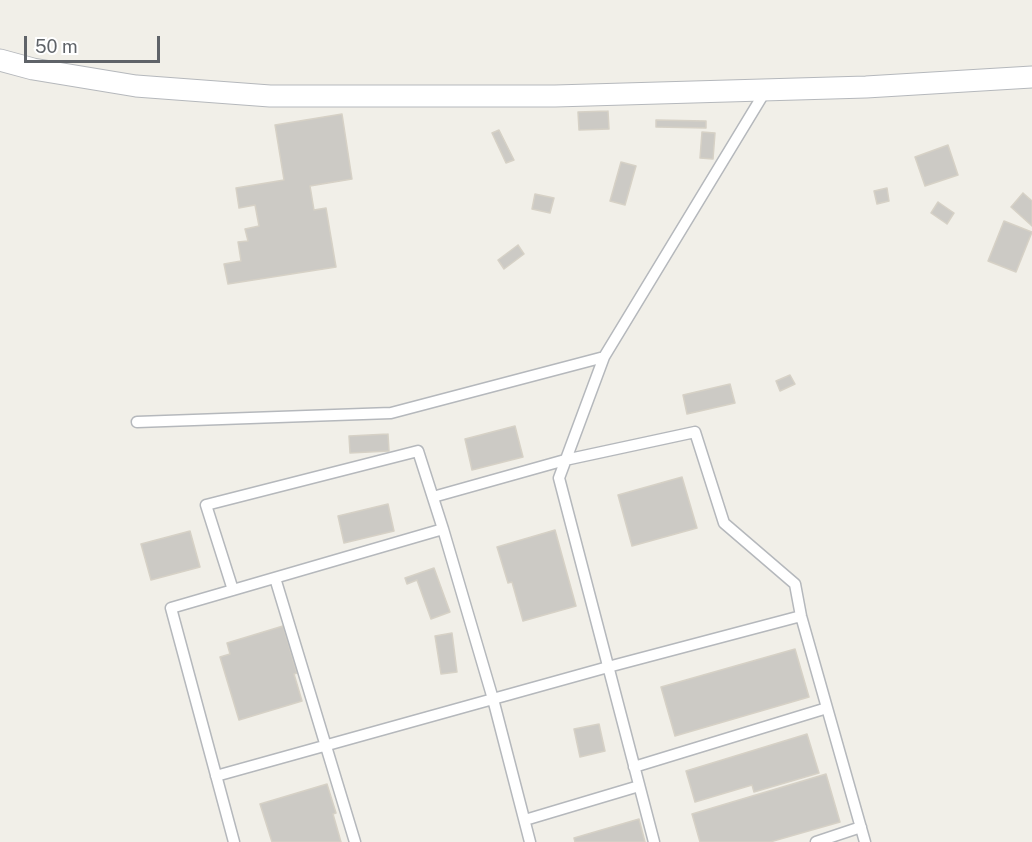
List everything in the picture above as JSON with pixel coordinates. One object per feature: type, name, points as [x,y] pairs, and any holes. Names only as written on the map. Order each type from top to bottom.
[{"type":"street","points":[[0,60],[33,69],[136,86],[270,96],[555,96],[866,87],[1032,77]]},
{"type":"lane","points":[[654,842],[559,478],[604,357],[767,90]]},
{"type":"lane","points":[[137,422],[391,413],[604,357]]},
{"type":"lane","points":[[433,497],[565,460],[695,432],[724,523],[795,584],[801,616],[865,842]]},
{"type":"lane","points":[[233,590],[206,505],[418,451],[444,529],[493,699],[530,842]]},
{"type":"lane","points":[[234,842],[171,608],[444,529]]},
{"type":"lane","points":[[275,578],[355,842]]},
{"type":"lane","points":[[216,776],[801,616]]},
{"type":"lane","points":[[634,767],[827,708]]},
{"type":"lane","points":[[525,820],[639,786]]},
{"type":"lane","points":[[816,842],[861,827]]},
{"type":"building","points":[[608,111],[609,129],[579,130],[578,112]]},
{"type":"building","points":[[342,114],[352,179],[310,186],[314,210],[326,208],[336,267],[228,284],[224,264],[241,261],[238,242],[248,241],[245,229],[259,226],[255,205],[239,208],[236,188],[284,180],[275,125]]},
{"type":"building","points":[[656,120],[706,121],[706,128],[656,127]]},
{"type":"building","points":[[499,130],[514,160],[506,163],[492,133]]},
{"type":"building","points":[[702,132],[715,133],[713,159],[700,158]]},
{"type":"building","points":[[948,145],[958,175],[925,186],[915,157]]},
{"type":"building","points":[[621,162],[636,166],[625,205],[610,201]]},
{"type":"building","points":[[887,188],[889,201],[877,204],[874,191]]},
{"type":"building","points":[[1023,193],[1032,201],[1032,226],[1011,207]]},
{"type":"building","points":[[535,194],[554,198],[550,213],[532,209]]},
{"type":"building","points":[[938,202],[954,213],[947,224],[931,213]]},
{"type":"building","points":[[1004,221],[1032,232],[1016,272],[988,261]]},
{"type":"building","points":[[518,245],[524,254],[504,269],[498,260]]},
{"type":"building","points":[[790,375],[795,384],[780,391],[776,381]]},
{"type":"building","points":[[730,384],[735,403],[687,414],[683,395]]},
{"type":"building","points":[[515,426],[523,457],[472,470],[465,439]]},
{"type":"building","points":[[388,434],[389,451],[350,453],[349,436]]},
{"type":"building","points":[[682,477],[697,528],[632,546],[618,495]]},
{"type":"building","points":[[388,504],[394,531],[344,543],[338,516]]},
{"type":"building","points":[[555,530],[576,606],[523,621],[512,582],[508,583],[497,547]]},
{"type":"building","points":[[190,531],[200,567],[151,580],[141,544]]},
{"type":"building","points":[[434,568],[450,612],[431,619],[417,580],[407,584],[405,578]]},
{"type":"building","points":[[283,626],[297,673],[294,674],[302,701],[239,720],[220,657],[230,654],[227,643]]},
{"type":"building","points":[[452,633],[457,672],[441,674],[435,636]]},
{"type":"building","points":[[795,649],[809,697],[675,736],[661,687]]},
{"type":"building","points":[[599,724],[605,751],[580,757],[574,729]]},
{"type":"building","points":[[807,734],[819,773],[754,792],[752,785],[695,802],[686,771]]},
{"type":"building","points":[[826,774],[840,822],[770,842],[700,842],[692,814]]},
{"type":"building","points":[[327,784],[336,813],[333,814],[341,842],[272,842],[260,804]]},
{"type":"building","points":[[639,819],[645,842],[575,842],[574,838]]}]
